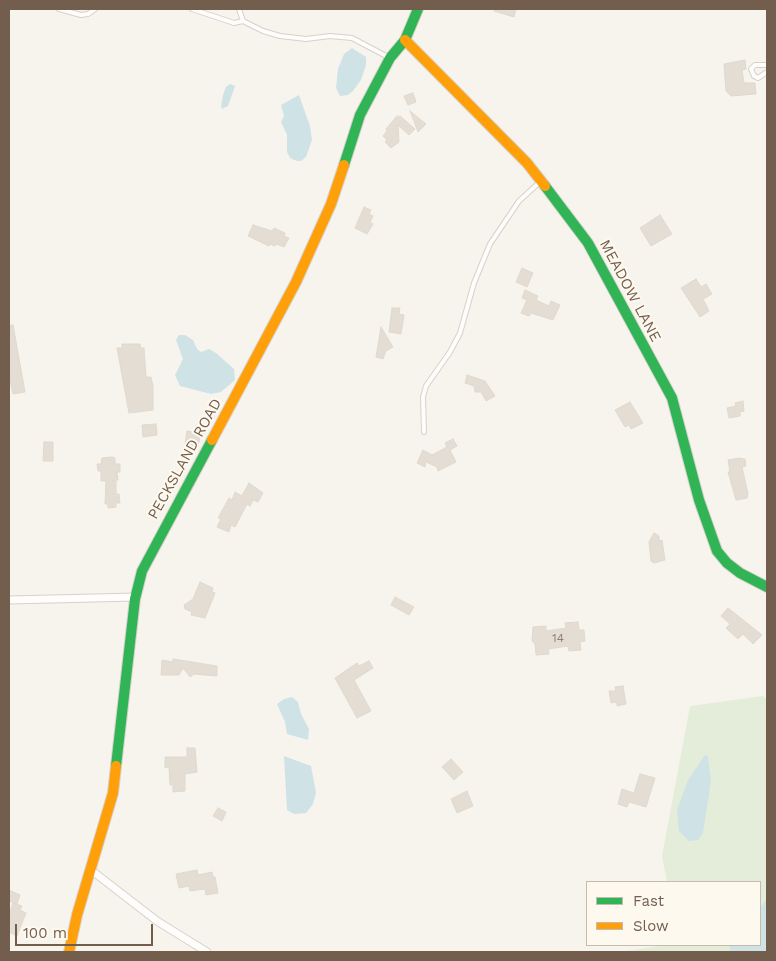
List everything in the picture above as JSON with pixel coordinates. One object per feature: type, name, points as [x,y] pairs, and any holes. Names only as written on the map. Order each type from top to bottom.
[{"type":"street","name":"PECKSLAND ROAD","points":[[69,952],[77,915],[113,793],[136,597],[140,578],[150,554],[222,424],[296,282],[331,204],[360,115],[390,58],[405,40],[418,9]]},
{"type":"street","name":"MEADOW LANE","points":[[405,40],[454,92],[506,141],[567,214],[597,258],[672,398],[680,420],[699,500],[717,551],[727,563],[740,573],[767,587]]},
{"type":"street","points":[[9,600],[136,597]]},
{"type":"street","points":[[91,870],[157,922],[207,952]]},
{"type":"lane","points":[[59,9],[81,15],[88,14],[95,9]]},
{"type":"lane","points":[[192,9],[234,23],[243,21],[263,31],[280,36],[306,39],[330,36],[352,38],[390,58]]},
{"type":"lane","points":[[239,9],[243,21]]},
{"type":"lane","points":[[767,65],[755,65],[752,69],[755,77],[762,77],[767,72]]},
{"type":"lane","points":[[424,432],[423,398],[426,386],[450,352],[460,333],[478,270],[490,244],[519,201],[541,181]]},
{"type":"green space","points":[[763,696],[767,699],[767,952],[621,952],[659,946],[761,946],[761,881],[667,881],[662,856],[690,706]]},
{"type":"shaded area","points":[[352,48],[366,57],[366,65],[361,80],[353,91],[348,95],[340,96],[336,88],[338,69],[344,54]]},
{"type":"shaded area","points":[[230,84],[235,86],[228,106],[222,109],[223,95],[226,87]]},
{"type":"shaded area","points":[[299,95],[310,126],[312,140],[306,157],[301,161],[297,161],[290,158],[287,152],[287,135],[281,122],[284,116],[281,105]]},
{"type":"shaded area","points":[[179,335],[185,335],[193,340],[197,349],[201,352],[209,349],[216,353],[234,369],[235,380],[221,392],[211,394],[180,386],[175,375],[183,359],[176,340]]},
{"type":"shaded area","points":[[292,697],[298,702],[301,714],[309,729],[308,740],[287,734],[285,722],[277,704],[284,699]]},
{"type":"shaded area","points":[[705,755],[708,756],[711,781],[703,833],[698,840],[689,841],[679,831],[677,810],[688,780]]},
{"type":"shaded area","points":[[284,756],[311,766],[316,793],[313,804],[306,813],[294,814],[287,810]]},
{"type":"shaded area","points":[[767,898],[767,952],[731,952],[729,946],[761,946],[761,907]]},
{"type":"building","points":[[495,9],[516,9],[514,17],[494,11]]},
{"type":"building","points":[[745,60],[746,69],[742,70],[744,83],[755,83],[756,94],[731,96],[726,91],[724,64]]},
{"type":"building","points":[[413,93],[416,102],[408,105],[404,96]]},
{"type":"building","points":[[410,111],[426,124],[418,132]]},
{"type":"building","points":[[397,116],[397,118],[400,116],[415,129],[409,135],[398,125],[399,142],[391,148],[385,142],[387,140],[383,136],[387,131],[386,129]]},
{"type":"building","points":[[364,207],[371,210],[369,214],[373,216],[370,222],[373,224],[367,234],[355,228]]},
{"type":"building","points":[[660,215],[672,234],[651,246],[640,228]]},
{"type":"building","points":[[253,225],[272,231],[274,228],[285,233],[284,236],[289,238],[284,247],[276,244],[275,246],[270,244],[269,246],[248,236]]},
{"type":"building","points":[[522,268],[533,273],[527,287],[516,282]]},
{"type":"building","points":[[696,279],[701,287],[706,284],[712,294],[703,299],[709,311],[700,317],[681,288]]},
{"type":"building","points":[[525,290],[538,296],[536,300],[549,306],[551,301],[560,305],[553,320],[531,313],[529,316],[521,313],[527,300],[522,298]]},
{"type":"building","points":[[392,308],[400,308],[399,314],[404,315],[401,334],[389,332]]},
{"type":"building","points":[[13,325],[25,392],[13,394],[9,376],[9,326]]},
{"type":"building","points":[[381,327],[393,347],[386,351],[383,359],[376,357]]},
{"type":"building","points":[[122,344],[140,344],[141,348],[144,348],[146,377],[151,377],[153,386],[153,410],[129,413],[117,348],[122,348]]},
{"type":"building","points":[[467,375],[485,381],[495,396],[486,401],[481,392],[475,392],[474,386],[465,383]]},
{"type":"building","points":[[743,401],[744,411],[740,412],[740,416],[729,418],[727,408],[736,406],[735,403]]},
{"type":"building","points":[[630,402],[643,423],[631,429],[629,425],[625,427],[615,410]]},
{"type":"building","points":[[156,424],[157,435],[143,437],[142,425]]},
{"type":"building","points":[[187,431],[198,433],[197,437],[200,437],[198,446],[185,444]]},
{"type":"building","points":[[453,439],[457,446],[450,450],[456,462],[438,471],[437,467],[426,462],[425,467],[417,463],[423,450],[432,455],[447,447],[445,443]]},
{"type":"building","points":[[44,442],[53,442],[53,461],[43,461]]},
{"type":"building","points":[[102,458],[115,458],[115,464],[120,464],[120,472],[117,472],[116,494],[119,494],[120,503],[116,503],[116,507],[108,508],[108,504],[105,504],[106,481],[101,481],[101,471],[98,471],[97,464],[101,464]]},
{"type":"building","points":[[745,459],[746,466],[742,467],[748,494],[747,498],[736,500],[728,472],[730,472],[728,460]]},
{"type":"building","points":[[249,483],[263,493],[258,502],[253,500],[250,506],[247,504],[235,527],[231,525],[229,532],[217,527],[221,519],[218,518],[229,498],[232,500],[235,492],[242,496]]},
{"type":"building","points":[[654,533],[659,536],[659,541],[662,540],[665,560],[654,563],[651,561],[649,542]]},
{"type":"building","points":[[200,582],[213,588],[212,592],[215,593],[205,618],[191,615],[192,612],[185,609],[184,605],[193,599]]},
{"type":"building","points":[[395,597],[414,607],[409,615],[391,605]]},
{"type":"building","points":[[728,608],[762,635],[753,644],[743,634],[738,639],[726,628],[730,624],[721,616]]},
{"type":"building","points":[[578,622],[579,630],[584,630],[585,641],[580,642],[581,650],[569,651],[568,646],[548,649],[549,654],[536,655],[535,644],[532,641],[533,627],[546,626],[546,631],[566,628],[565,623]]},
{"type":"building","points":[[173,659],[217,666],[217,676],[194,674],[190,677],[183,668],[179,675],[161,675],[162,660],[173,662]]},
{"type":"building","points":[[369,661],[373,668],[354,680],[371,711],[357,718],[335,678],[357,663],[359,666]]},
{"type":"building","points":[[623,686],[626,704],[617,706],[617,702],[611,703],[609,691],[616,691],[615,687]]},
{"type":"building","points":[[187,748],[195,748],[197,772],[185,774],[185,791],[173,792],[173,785],[170,785],[169,767],[165,768],[165,757],[187,757]]},
{"type":"building","points":[[451,759],[463,772],[454,780],[442,767]]},
{"type":"building","points":[[640,774],[655,778],[646,807],[629,802],[627,807],[618,804],[622,789],[634,793]]},
{"type":"building","points":[[467,791],[473,806],[457,813],[451,799]]},
{"type":"building","points":[[218,808],[226,812],[222,821],[213,816]]},
{"type":"building","points":[[197,870],[198,875],[212,872],[213,877],[215,877],[218,893],[206,895],[205,889],[190,891],[189,886],[179,888],[176,874]]},
{"type":"building","points":[[9,890],[20,895],[17,904],[9,901]]},
{"type":"building","points":[[13,903],[22,906],[20,910],[26,913],[17,936],[9,932],[9,915]]},
{"type":"traffic: fast","points":[[344,165],[360,115],[390,58],[405,40],[418,9]]},
{"type":"traffic: fast","points":[[545,186],[588,243],[672,398],[699,500],[717,551],[727,563],[740,573],[767,587]]},
{"type":"traffic: fast","points":[[116,766],[135,599],[142,571],[212,440]]},
{"type":"traffic: slow","points":[[405,40],[527,163],[545,186]]},
{"type":"traffic: slow","points":[[212,440],[296,282],[331,204],[344,165]]},
{"type":"traffic: slow","points":[[69,952],[77,915],[113,793],[116,766]]}]
